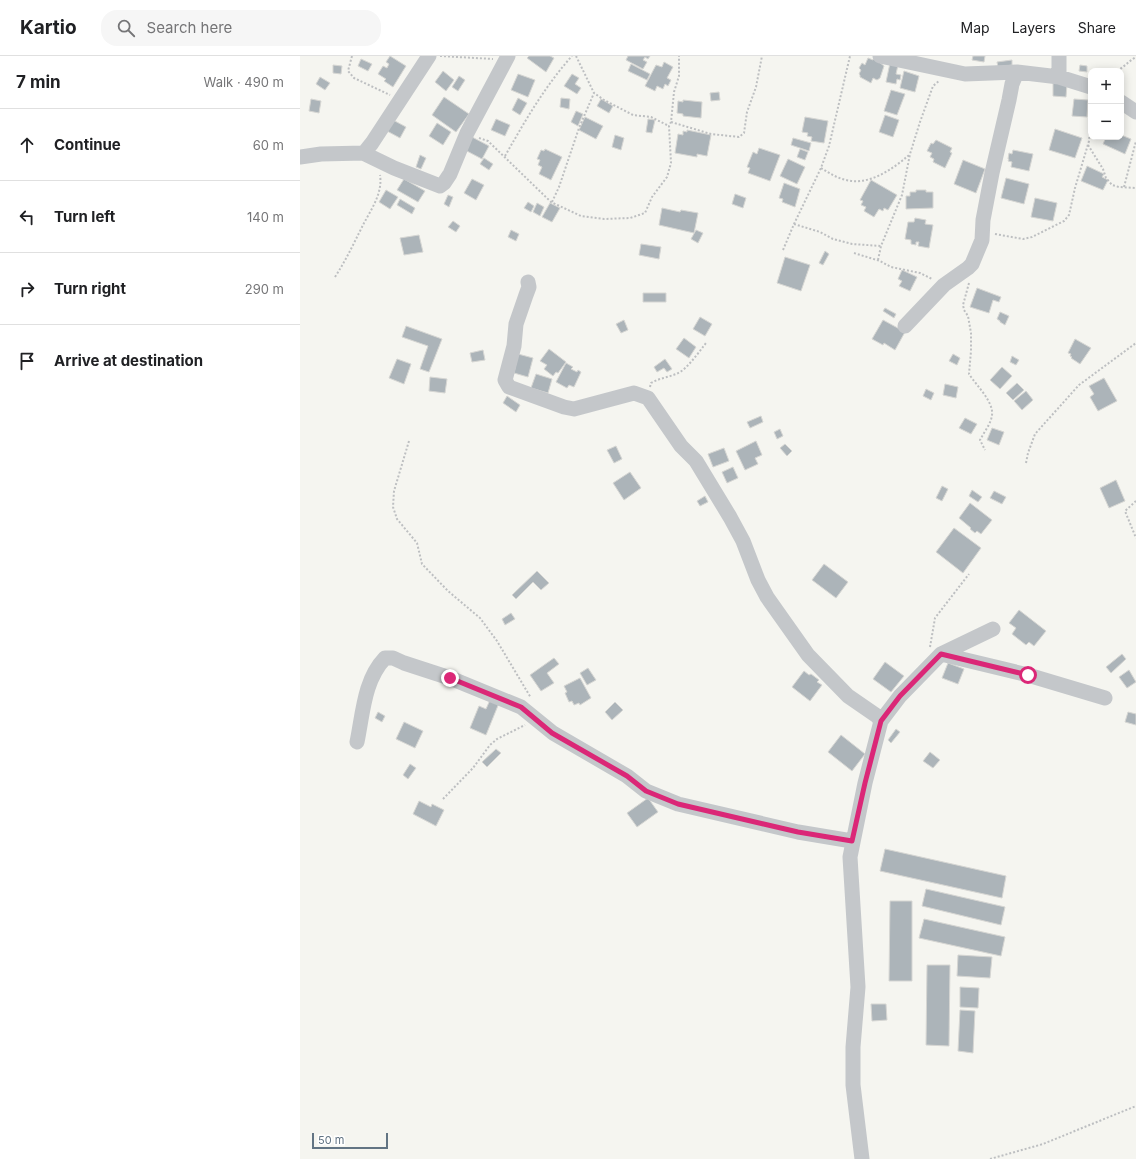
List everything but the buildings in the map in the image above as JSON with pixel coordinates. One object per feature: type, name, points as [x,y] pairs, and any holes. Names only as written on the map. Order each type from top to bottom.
[{"type":"street","points":[[363,153],[372,144],[429,56]]},
{"type":"street","points":[[880,56],[956,73],[1017,72],[1058,77],[1088,86]]},
{"type":"street","points":[[1058,77],[1059,56]]},
{"type":"street","points":[[300,157],[321,154],[363,153],[401,171],[440,186],[450,174],[467,133],[507,58]]},
{"type":"street","points":[[905,326],[944,285],[972,264],[982,240],[983,220],[992,173],[1012,84],[1017,72]]},
{"type":"street","points":[[1124,104],[1136,112]]},
{"type":"street","points":[[528,282],[529,287],[516,324],[514,346],[504,380],[508,387],[564,407],[574,409],[634,393],[648,398],[681,446],[696,461],[730,517],[767,597],[808,654],[848,696],[877,716],[881,721]]},
{"type":"street","points":[[862,1159],[853,1085],[852,1047],[858,987],[850,857],[852,841],[865,783],[881,721],[935,651],[992,629]]},
{"type":"street","points":[[935,651],[1028,675],[1105,698]]},
{"type":"street","points":[[357,742],[368,684],[378,666],[385,658],[393,658],[450,678],[521,707],[552,733],[627,776],[646,791],[678,804],[798,832],[852,841]]},
{"type":"path","points":[[352,56],[348,71],[354,78],[400,100]]},
{"type":"path","points":[[440,56],[507,58]]},
{"type":"path","points":[[505,156],[555,76],[572,56]]},
{"type":"path","points":[[576,56],[594,93],[633,115],[651,117],[669,126]]},
{"type":"path","points":[[467,133],[488,141],[551,202],[581,216],[604,219],[630,218],[645,213],[652,197],[666,177],[671,163],[669,126],[672,122],[674,92],[679,76],[679,56]]},
{"type":"path","points":[[672,122],[711,134],[739,137],[744,134],[747,112],[756,87],[762,56]]},
{"type":"path","points":[[783,250],[821,168],[829,146],[850,56]]},
{"type":"path","points":[[1123,68],[1136,57]]},
{"type":"path","points":[[878,260],[881,246],[902,195],[910,154],[933,86],[942,79],[956,73]]},
{"type":"path","points":[[551,202],[559,187],[579,128],[594,93]]},
{"type":"path","points":[[982,232],[1023,239],[1032,237],[1064,222],[1069,215],[1089,140]]},
{"type":"path","points":[[1124,187],[1136,141]]},
{"type":"path","points":[[1088,145],[1103,169],[1106,178],[1112,184],[1119,187],[1136,188]]},
{"type":"path","points":[[821,168],[838,178],[847,181],[865,180],[893,168],[910,154]]},
{"type":"path","points":[[335,277],[349,256],[376,200],[380,183],[381,162]]},
{"type":"path","points":[[794,224],[820,232],[833,239],[852,244],[881,246]]},
{"type":"path","points":[[854,253],[878,260],[891,267],[920,273],[944,285]]},
{"type":"path","points":[[972,264],[963,305],[968,316],[971,333],[969,374],[990,401],[993,414],[980,440],[985,450]]},
{"type":"path","points":[[648,398],[651,383],[683,370],[706,343]]},
{"type":"path","points":[[1026,463],[1036,434],[1078,385],[1136,343]]},
{"type":"path","points":[[409,441],[394,491],[394,507],[397,519],[416,543],[422,564],[448,591],[480,618],[532,700]]},
{"type":"path","points":[[1136,502],[1125,511],[1136,538]]},
{"type":"path","points":[[935,651],[935,618],[969,574]]},
{"type":"path","points":[[443,799],[473,768],[497,739],[537,720]]},
{"type":"path","points":[[990,1159],[1043,1144],[1136,1106]]},
{"type":"route","points":[[450,678],[521,707],[552,733],[627,776],[646,791],[678,804],[798,832],[852,841],[881,721],[900,696],[941,654],[1028,675]]}]
